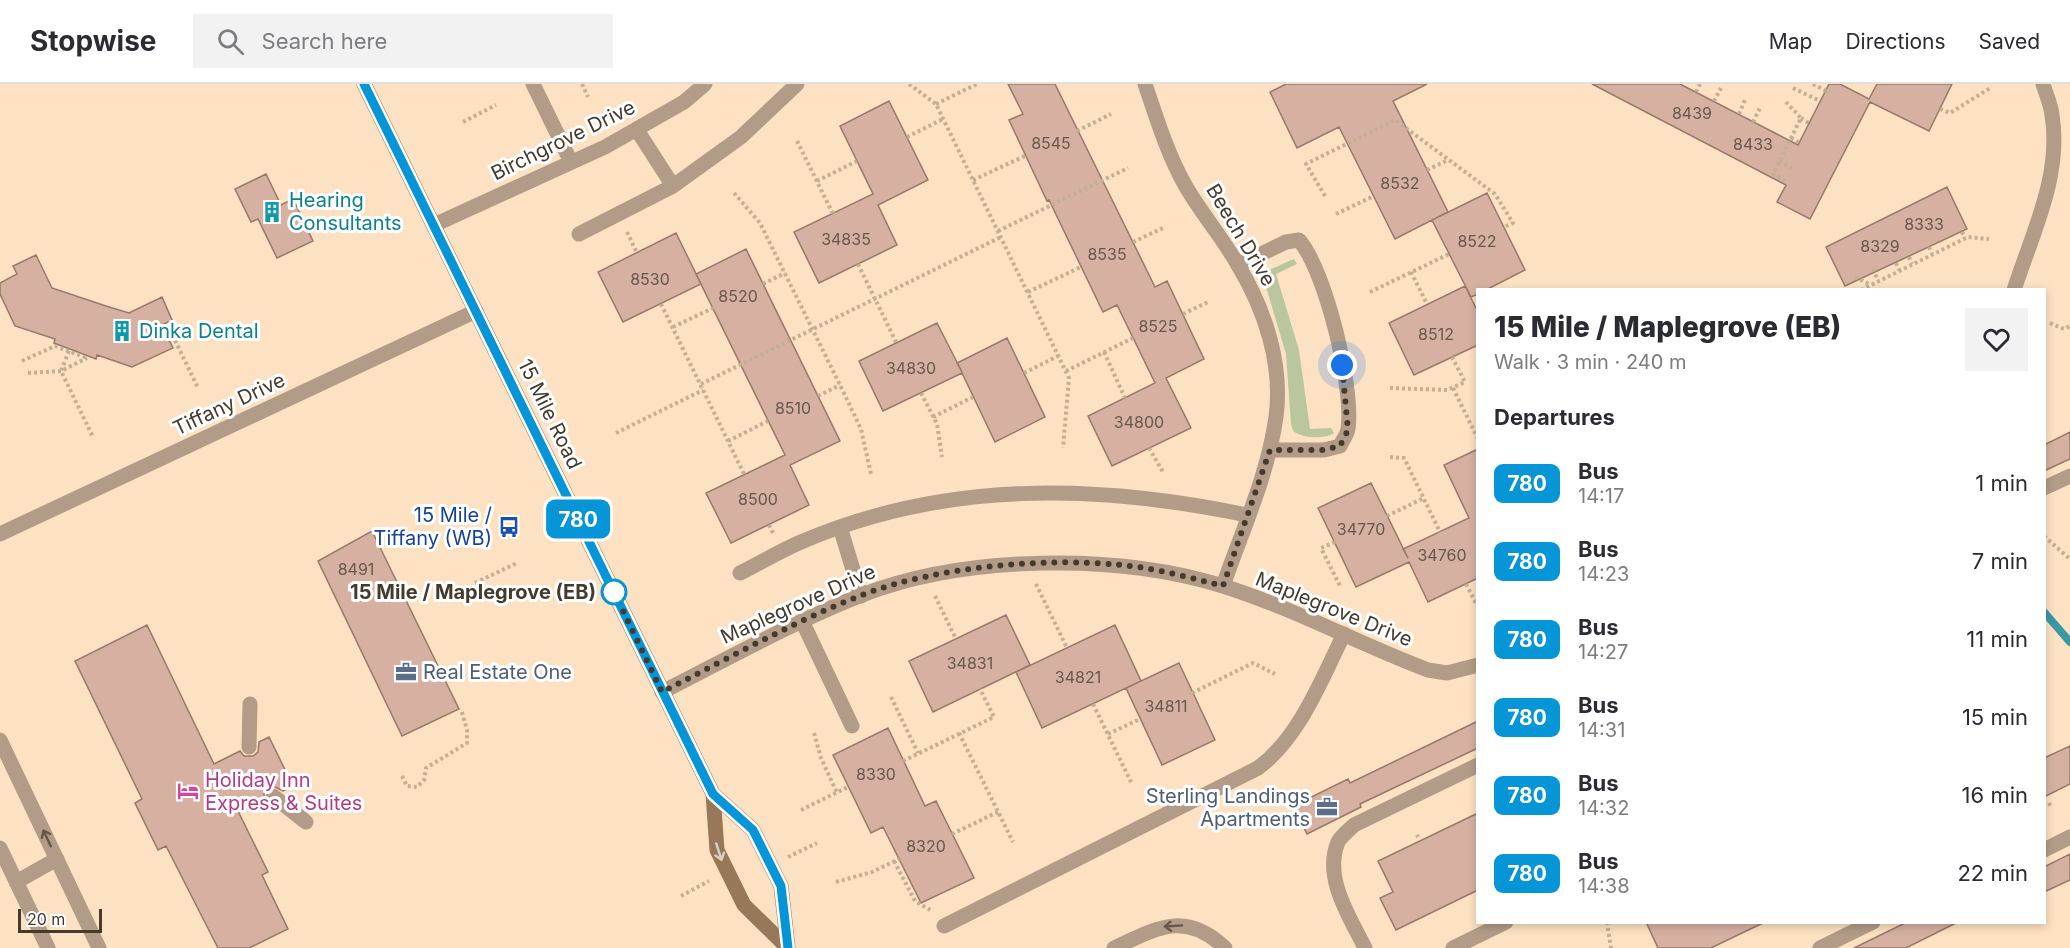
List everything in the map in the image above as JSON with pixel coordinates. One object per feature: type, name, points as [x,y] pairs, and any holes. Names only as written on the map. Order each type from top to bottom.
[{"type":"main road","name":"15 Mile Road","points":[[364,84],[713,794],[753,830],[781,886],[788,948]]},
{"type":"main road","name":"15 Mile Road","points":[[713,794],[717,850],[744,905],[788,948]]},
{"type":"street","points":[[533,84],[572,162]]},
{"type":"street","name":"Birchgrove Drive","points":[[434,225],[637,130],[684,102],[705,84]]},
{"type":"street","points":[[579,234],[673,186],[741,137],[797,84]]},
{"type":"street","name":"Beech Drive","points":[[1145,84],[1169,154],[1196,203],[1238,265],[1269,333],[1277,375],[1276,416],[1270,450],[1223,586]]},
{"type":"street","points":[[2015,288],[2048,190],[2054,153],[2052,114],[2043,84]]},
{"type":"street","points":[[637,130],[673,186]]},
{"type":"street","points":[[1238,265],[1286,242],[1299,240],[1303,244],[1310,252],[1323,285],[1345,384],[1348,430],[1340,446],[1324,450],[1270,450]]},
{"type":"street","name":"Tiffany Drive","points":[[0,534],[476,311]]},
{"type":"street","points":[[2046,487],[2070,476]]},
{"type":"street","points":[[740,573],[800,542],[840,527],[901,509],[970,497],[1047,491],[1131,495],[1247,515]]},
{"type":"street","points":[[840,527],[861,596]]},
{"type":"street","name":"Maplegrove Drive","points":[[662,692],[861,596],[933,576],[984,569],[1068,564],[1143,568],[1223,586],[1428,670],[1447,673],[1476,666]]},
{"type":"street","points":[[803,623],[852,726]]},
{"type":"street","points":[[941,920],[1258,768],[1273,757],[1307,707],[1344,634]]},
{"type":"street","points":[[249,747],[250,704]]},
{"type":"street","points":[[0,740],[99,948]]},
{"type":"street","points":[[1365,948],[1337,890],[1333,862],[1339,841],[1354,825],[1476,766]]},
{"type":"street","points":[[273,796],[306,822]]},
{"type":"street","points":[[2046,849],[2070,837]]},
{"type":"street","points":[[0,848],[48,948]]},
{"type":"street","points":[[16,882],[57,859]]},
{"type":"street","points":[[1453,948],[1502,924]]},
{"type":"street","points":[[1820,948],[1869,924]]},
{"type":"street","points":[[1114,948],[1166,925],[1189,926],[1211,943],[1225,948]]},
{"type":"path","points":[[582,84],[588,97]]},
{"type":"path","points":[[909,84],[936,104],[1069,378],[1063,448]]},
{"type":"path","points":[[1696,92],[1700,84]]},
{"type":"path","points":[[1813,84],[1826,91]]},
{"type":"path","points":[[936,104],[973,85]]},
{"type":"path","points":[[1940,109],[1950,113],[1992,87]]},
{"type":"path","points":[[1714,101],[1721,88]]},
{"type":"path","points":[[1793,88],[1820,101]]},
{"type":"path","points":[[1738,114],[1745,100]]},
{"type":"path","points":[[1786,102],[1801,118],[1812,125]]},
{"type":"path","points":[[464,122],[496,105]]},
{"type":"path","points":[[1753,122],[1760,108]]},
{"type":"path","points":[[1077,131],[1111,114]]},
{"type":"path","points":[[1788,182],[1773,174],[1801,118]]},
{"type":"path","points":[[907,137],[943,119]]},
{"type":"path","points":[[1325,196],[1306,164],[1395,120],[1495,194],[1513,222],[1504,227]]},
{"type":"path","points":[[1791,138],[1802,144]]},
{"type":"path","points":[[797,141],[833,214]]},
{"type":"path","points":[[973,180],[1026,156]]},
{"type":"path","points":[[1427,170],[1449,159]]},
{"type":"path","points":[[817,181],[857,161]]},
{"type":"path","points":[[1779,161],[1794,169]]},
{"type":"path","points":[[998,231],[1128,168]]},
{"type":"path","points":[[734,193],[760,223],[840,385],[861,429],[871,474]]},
{"type":"path","points":[[1336,214],[1374,196]]},
{"type":"path","points":[[624,227],[637,253]]},
{"type":"path","points":[[1133,242],[1163,228]]},
{"type":"path","points":[[1962,232],[1965,238]]},
{"type":"path","points":[[701,384],[1001,237]]},
{"type":"path","points":[[1864,288],[1965,238],[1989,239]]},
{"type":"path","points":[[1929,247],[1932,254]]},
{"type":"path","points":[[1370,292],[1449,254]]},
{"type":"path","points":[[1909,257],[1912,264]]},
{"type":"path","points":[[1896,263],[1899,270]]},
{"type":"path","points":[[858,264],[896,342]]},
{"type":"path","points":[[1028,292],[1082,267]]},
{"type":"path","points":[[1873,269],[1875,288]]},
{"type":"path","points":[[1411,272],[1427,304]]},
{"type":"path","points":[[763,284],[785,273]]},
{"type":"path","points":[[1855,278],[1873,282]]},
{"type":"path","points":[[1183,314],[1208,302]]},
{"type":"path","points":[[661,304],[744,474]]},
{"type":"path","points":[[673,327],[713,308]]},
{"type":"path","points":[[2050,323],[2064,329],[2070,326]]},
{"type":"path","points":[[168,337],[172,334],[198,388]]},
{"type":"path","points":[[1066,371],[1133,338]]},
{"type":"path","points":[[22,361],[55,346],[88,357],[62,371],[28,373]]},
{"type":"path","points":[[69,351],[62,371],[93,437]]},
{"type":"path","points":[[1104,352],[1125,398]]},
{"type":"path","points":[[1024,373],[1058,356]]},
{"type":"path","points":[[1390,388],[1452,388],[1465,382],[1452,357]]},
{"type":"path","points":[[818,396],[840,385]]},
{"type":"path","points":[[1452,388],[1476,435]]},
{"type":"path","points":[[616,433],[704,390]]},
{"type":"path","points":[[921,393],[939,433],[942,457]]},
{"type":"path","points":[[933,417],[973,397]]},
{"type":"path","points":[[728,441],[768,421]]},
{"type":"path","points":[[1470,424],[1476,421]]},
{"type":"path","points":[[1149,448],[1163,472]]},
{"type":"path","points":[[1390,457],[1404,458],[1440,532]]},
{"type":"path","points":[[1387,516],[1424,498]]},
{"type":"path","points":[[2046,538],[2070,558]]},
{"type":"path","points":[[1335,542],[1321,548],[1340,586]]},
{"type":"path","points":[[475,583],[517,563]]},
{"type":"path","points":[[1035,582],[1067,648]]},
{"type":"path","points":[[1466,584],[1476,603]]},
{"type":"path","points":[[935,596],[956,639]]},
{"type":"path","points":[[1192,693],[1253,663],[1275,674]]},
{"type":"path","points":[[903,761],[994,717],[980,689]]},
{"type":"path","points":[[891,697],[918,753]]},
{"type":"path","points":[[1094,704],[1132,784]]},
{"type":"path","points":[[402,776],[407,786],[417,787],[424,780],[426,768],[467,743],[467,730],[461,710]]},
{"type":"path","points":[[1108,734],[1140,718]]},
{"type":"path","points":[[814,733],[821,758],[837,793]]},
{"type":"path","points":[[959,733],[1013,842]]},
{"type":"path","points":[[801,810],[848,787]]},
{"type":"path","points":[[952,834],[998,812]]},
{"type":"path","points":[[785,859],[817,843]]},
{"type":"path","points":[[836,882],[872,872],[897,860],[915,901],[941,920]]},
{"type":"path","points":[[681,896],[713,879]]},
{"type":"path","points":[[1606,924],[1611,948]]},
{"type":"green space","points":[[1294,259],[1297,264],[1276,274],[1299,350],[1310,429],[1331,428],[1334,433],[1325,437],[1308,437],[1293,431],[1286,354],[1264,280],[1269,270]]},
{"type":"building","points":[[1008,84],[1055,84],[1155,287],[1167,281],[1204,359],[1166,378],[1191,428],[1112,466],[1088,416],[1155,383],[1117,305],[1103,312],[1049,200],[1047,201],[1009,120],[1023,114]]},
{"type":"building","points":[[1286,84],[1427,84],[1393,101],[1448,212],[1395,239],[1339,127],[1297,148],[1270,92]]},
{"type":"building","points":[[1592,84],[1680,84],[1798,145],[1829,84],[1840,84],[1869,99],[1877,84],[1952,84],[1929,131],[1870,102],[1810,219],[1777,202],[1786,185]]},
{"type":"building","points":[[889,101],[928,180],[878,205],[897,245],[819,283],[794,232],[873,194],[840,126]]},
{"type":"building","name":"Hearing Consultants","points":[[266,174],[281,205],[293,199],[313,241],[277,258],[258,219],[251,222],[235,189]]},
{"type":"building","points":[[1947,187],[1967,229],[1845,286],[1826,247]]},
{"type":"building","points":[[1487,193],[1525,270],[1490,288],[1476,288],[1476,295],[1471,297],[1432,220]]},
{"type":"building","points":[[676,233],[701,284],[623,322],[598,272]]},
{"type":"building","points":[[746,249],[840,441],[790,465],[809,505],[731,543],[706,493],[785,455],[696,274]]},
{"type":"building","points":[[36,255],[52,288],[106,306],[129,313],[162,297],[172,320],[162,325],[173,348],[132,367],[97,355],[96,359],[54,343],[55,339],[15,326],[0,294],[0,283],[17,274],[13,266]]},
{"type":"building","points":[[1465,286],[1476,308],[1476,346],[1414,375],[1389,323]]},
{"type":"building","points":[[937,323],[957,363],[1007,338],[1045,417],[995,442],[962,373],[883,411],[859,361]]},
{"type":"building","points":[[2070,432],[2070,459],[2046,470],[2046,444]]},
{"type":"building","points":[[1476,450],[1476,579],[1428,602],[1409,562],[1356,587],[1318,508],[1371,483],[1403,549],[1469,518],[1444,465]]},
{"type":"building","points":[[372,531],[459,709],[402,736],[318,561]]},
{"type":"building","points":[[1006,615],[1030,665],[933,712],[909,661]]},
{"type":"building","name":"Holiday Inn Express & Suites","points":[[147,625],[214,764],[240,751],[244,756],[253,756],[258,752],[259,742],[269,737],[293,786],[283,791],[269,787],[264,794],[264,800],[239,813],[268,872],[262,875],[288,929],[249,948],[218,948],[166,846],[158,850],[135,803],[142,799],[75,661]]},
{"type":"building","points":[[1115,625],[1141,681],[1042,728],[1016,672]]},
{"type":"building","points":[[1179,663],[1215,740],[1162,765],[1126,688]]},
{"type":"building","points":[[1476,722],[1476,749],[1360,804],[1361,807],[1307,834],[1293,806],[1348,779],[1350,783]]},
{"type":"building","points":[[888,728],[925,806],[936,801],[974,878],[921,903],[883,827],[871,833],[833,755]]},
{"type":"building","points":[[2070,746],[2070,784],[2046,796],[2046,757]]},
{"type":"building","points":[[1476,814],[1476,891],[1396,930],[1380,898],[1393,892],[1378,861]]},
{"type":"building","points":[[2070,854],[2070,880],[2046,891],[2046,866]]},
{"type":"building","points":[[1647,924],[1761,924],[1711,948],[1658,948]]},
{"type":"building","points":[[1903,924],[1954,924],[1906,948],[1854,948]]},
{"type":"waterway","points":[[2046,614],[2070,642]]},
{"type":"bus line","name":"780","points":[[364,84],[713,794],[753,830],[781,886],[788,948]]},
{"type":"place","name":"Hearing Consultants","points":[[272,212]]},
{"type":"place","name":"Dinka Dental","points":[[122,331]]},
{"type":"place","name":"15 Mile / Tiffany (WB)","points":[[509,527]]},
{"type":"place","name":"15 Mile / Maplegrove (EB)","points":[[614,592]]},
{"type":"place","name":"Real Estate One","points":[[406,672]]},
{"type":"place","name":"Holiday Inn Express & Suites","points":[[188,791]]},
{"type":"place","name":"Sterling Landings Apartments","points":[[1327,807]]},
{"type":"route","points":[[614,592],[662,692],[861,596],[895,584],[933,576],[1034,565],[1106,564],[1155,569],[1223,586],[1270,450],[1324,450],[1340,446],[1348,430],[1342,365]]}]
